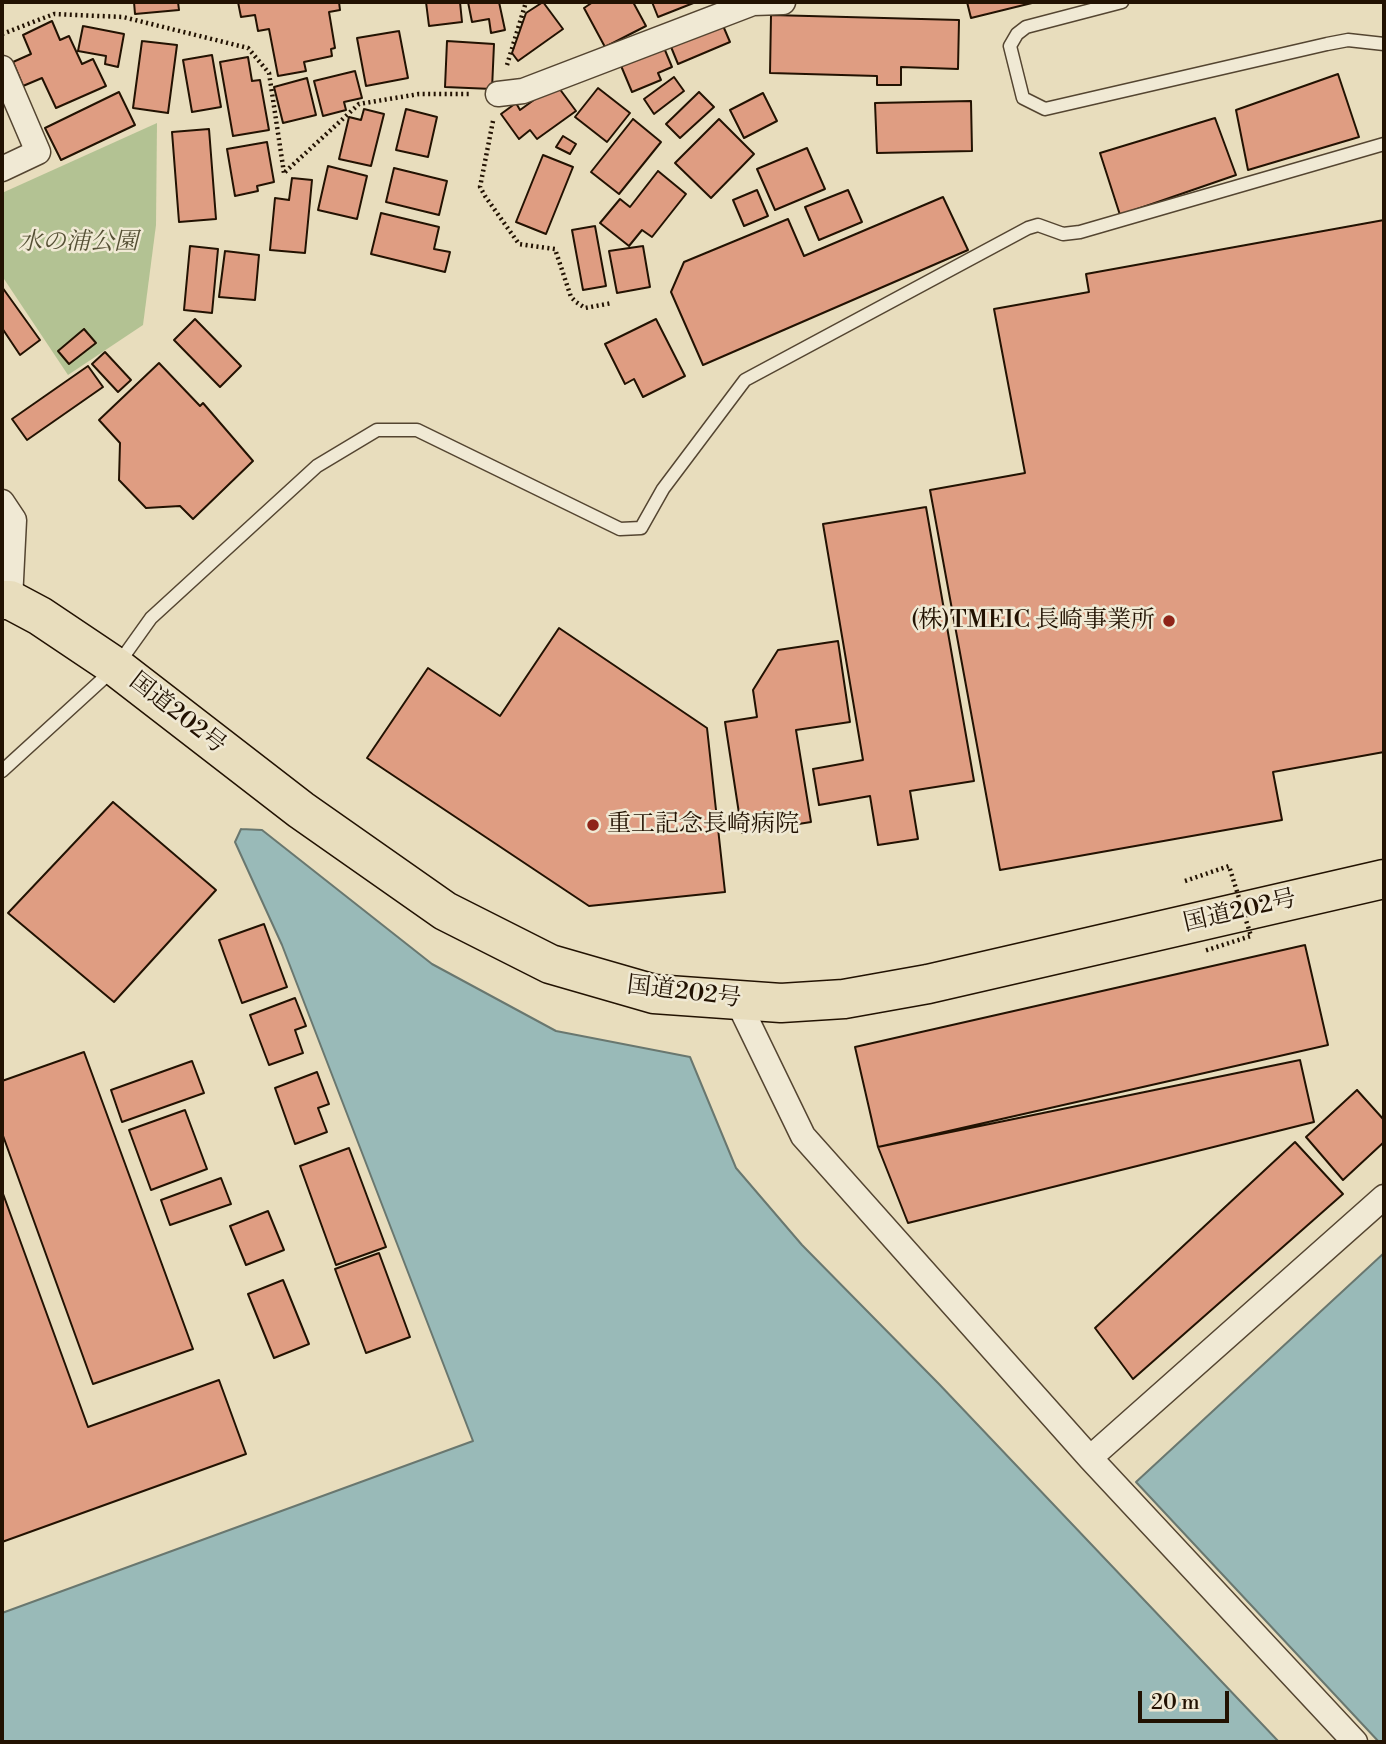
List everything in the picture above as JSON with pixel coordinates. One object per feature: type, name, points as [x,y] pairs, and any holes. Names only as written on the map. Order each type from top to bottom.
[{"type":"highway","name":"国道202号","points":[[6,600],[69,634],[116,667],[301,810],[445,911],[550,964],[654,994],[780,1003],[844,999],[928,984],[1384,879]]},
{"type":"street","points":[[498,94],[523,91],[753,3],[783,2]]},
{"type":"street","points":[[2,68],[37,152],[2,169]]},
{"type":"street","points":[[2,502],[13,520],[6,600]]},
{"type":"street","points":[[737,1000],[803,1136],[1090,1458],[1355,1742]]},
{"type":"street","points":[[1090,1458],[1384,1197]]},
{"type":"lane","points":[[1122,2],[1033,25],[1017,34],[1010,46],[1011,57],[1023,98],[1045,109],[1327,44],[1348,40],[1384,44]]},
{"type":"lane","points":[[2,771],[116,667],[151,618],[317,466],[376,430],[416,430],[620,529],[641,528],[663,489],[745,380],[1028,228],[1038,225],[1063,234],[1080,233],[1384,144]]},
{"type":"path","points":[[526,2],[498,94],[480,187],[519,244],[555,249],[571,297],[576,302],[585,308],[612,303]]},
{"type":"path","points":[[2,34],[54,14],[123,17],[248,48],[269,73],[284,173],[359,104],[419,94],[498,94]]},
{"type":"path","points":[[1185,881],[1229,866],[1251,936],[1204,951]]},
{"type":"green space","name":"水の浦公園","points":[[157,123],[156,225],[143,325],[68,375],[2,276],[2,193]]},
{"type":"water","points":[[241,829],[262,830],[432,964],[556,1031],[690,1057],[736,1168],[802,1245],[939,1384],[1279,1742],[2,1742],[2,1613],[473,1441],[282,945],[235,842]]},
{"type":"water","points":[[1384,1253],[1384,1742],[1379,1742],[1136,1482]]},
{"type":"building","points":[[134,2],[178,2],[179,10],[135,14]]},
{"type":"building","points":[[238,2],[339,2],[340,10],[329,12],[335,48],[331,49],[332,56],[304,62],[306,71],[278,76],[269,29],[258,31],[255,15],[241,17]]},
{"type":"building","points":[[426,2],[460,2],[462,22],[429,26]]},
{"type":"building","points":[[468,2],[499,2],[505,30],[491,33],[489,19],[472,22]]},
{"type":"building","points":[[543,2],[563,29],[518,61],[512,53],[526,13]]},
{"type":"building","points":[[593,2],[633,2],[646,26],[605,47],[584,8]]},
{"type":"building","points":[[652,2],[696,2],[658,17]]},
{"type":"building","points":[[967,2],[1031,2],[1032,3],[971,18]]},
{"type":"building","points":[[771,15],[959,20],[958,69],[901,67],[901,85],[877,85],[877,76],[770,73]]},
{"type":"building","points":[[52,21],[60,40],[69,36],[82,64],[93,59],[106,86],[56,108],[42,78],[23,86],[13,62],[31,54],[23,35]]},
{"type":"building","points":[[721,21],[730,42],[678,64],[669,42]]},
{"type":"building","points":[[83,26],[124,34],[118,67],[105,64],[106,56],[78,51]]},
{"type":"building","points":[[399,31],[408,78],[366,86],[357,38]]},
{"type":"building","points":[[142,41],[177,45],[168,113],[133,108]]},
{"type":"building","points":[[447,41],[494,44],[492,89],[445,87]]},
{"type":"building","points":[[662,43],[672,67],[658,73],[661,80],[632,92],[619,61]]},
{"type":"building","points":[[212,55],[221,107],[192,112],[183,60]]},
{"type":"building","points":[[248,57],[252,81],[260,80],[269,130],[233,136],[220,62]]},
{"type":"building","points":[[355,71],[362,98],[344,102],[346,110],[323,116],[314,81]]},
{"type":"building","points":[[1338,74],[1359,137],[1248,170],[1236,110]]},
{"type":"building","points":[[674,77],[684,91],[654,114],[644,99]]},
{"type":"building","points":[[307,78],[316,115],[283,123],[274,87]]},
{"type":"building","points":[[556,84],[576,111],[537,139],[530,130],[519,139],[501,114],[516,103],[520,110]]},
{"type":"building","points":[[598,88],[630,113],[607,142],[575,117]]},
{"type":"building","points":[[119,92],[135,125],[61,160],[45,128]]},
{"type":"building","points":[[699,92],[714,107],[680,138],[666,124]]},
{"type":"building","points":[[763,93],[777,121],[744,138],[730,110]]},
{"type":"building","points":[[971,101],[972,151],[877,153],[875,103]]},
{"type":"building","points":[[364,109],[384,114],[371,166],[339,159],[349,117],[361,120]]},
{"type":"building","points":[[406,109],[437,117],[428,157],[396,150]]},
{"type":"building","points":[[1215,118],[1236,175],[1120,215],[1100,153]]},
{"type":"building","points":[[633,119],[661,142],[619,194],[591,172]]},
{"type":"building","points":[[719,119],[754,154],[711,198],[675,163]]},
{"type":"building","points":[[209,129],[216,219],[179,222],[172,132]]},
{"type":"building","points":[[563,136],[576,144],[570,154],[556,147]]},
{"type":"building","points":[[267,142],[274,182],[257,186],[258,191],[235,196],[227,149]]},
{"type":"building","points":[[807,148],[825,189],[775,210],[757,169]]},
{"type":"building","points":[[543,155],[573,167],[546,234],[516,222]]},
{"type":"building","points":[[328,166],[367,176],[357,219],[318,210]]},
{"type":"building","points":[[394,168],[447,181],[439,215],[386,202]]},
{"type":"building","points":[[658,171],[686,194],[652,237],[642,230],[629,246],[600,223],[620,199],[630,207]]},
{"type":"building","points":[[292,178],[312,180],[305,253],[270,250],[275,198],[289,200]]},
{"type":"building","points":[[757,190],[768,216],[744,226],[733,200]]},
{"type":"building","points":[[848,190],[862,222],[819,240],[805,207]]},
{"type":"building","points":[[943,197],[968,250],[703,365],[671,292],[684,262],[788,219],[804,256]]},
{"type":"building","points":[[381,213],[439,227],[434,249],[450,252],[445,272],[371,254]]},
{"type":"building","name":"(株)TMEIC 長崎事業所","points":[[1384,220],[1384,752],[1273,772],[1282,820],[1000,870],[930,490],[1025,473],[994,309],[1089,292],[1086,274]]},
{"type":"building","points":[[595,226],[606,286],[583,290],[572,230]]},
{"type":"building","points":[[190,246],[218,249],[212,313],[184,310]]},
{"type":"building","points":[[643,246],[650,287],[617,293],[609,251]]},
{"type":"building","points":[[225,251],[259,255],[255,300],[219,297]]},
{"type":"building","points":[[2,287],[40,340],[20,355],[2,328]]},
{"type":"building","points":[[195,319],[241,366],[220,387],[174,340]]},
{"type":"building","points":[[656,319],[685,376],[643,397],[634,379],[625,384],[605,344]]},
{"type":"building","points":[[84,329],[96,343],[69,364],[58,351]]},
{"type":"building","points":[[105,352],[131,380],[118,392],[92,364]]},
{"type":"building","points":[[159,363],[200,406],[203,403],[253,461],[193,519],[180,506],[146,508],[119,480],[120,443],[99,420]]},
{"type":"building","points":[[88,366],[103,387],[27,440],[12,419]]},
{"type":"building","points":[[926,507],[974,781],[910,791],[918,839],[878,845],[870,796],[819,805],[813,769],[863,760],[823,524]]},
{"type":"building","name":"重工記念長崎病院","points":[[559,628],[707,728],[725,892],[589,906],[367,758],[428,668],[500,716]]},
{"type":"building","points":[[838,641],[850,722],[796,730],[811,822],[742,833],[725,722],[757,717],[753,690],[778,650]]},
{"type":"building","points":[[113,802],[216,890],[114,1002],[8,913]]},
{"type":"building","points":[[264,924],[287,987],[242,1003],[219,940]]},
{"type":"building","points":[[1305,945],[1328,1045],[878,1147],[855,1047]]},
{"type":"building","points":[[295,998],[306,1026],[295,1030],[303,1053],[269,1065],[250,1015]]},
{"type":"building","points":[[84,1052],[193,1349],[93,1384],[2,1133],[2,1081]]},
{"type":"building","points":[[1300,1060],[1314,1122],[908,1223],[878,1147]]},
{"type":"building","points":[[192,1061],[204,1093],[122,1122],[111,1090]]},
{"type":"building","points":[[317,1072],[329,1104],[318,1108],[327,1132],[295,1144],[275,1088]]},
{"type":"building","points":[[1357,1090],[1384,1120],[1384,1142],[1343,1180],[1306,1137]]},
{"type":"building","points":[[185,1110],[207,1169],[151,1190],[129,1130]]},
{"type":"building","points":[[1295,1142],[1343,1194],[1133,1379],[1095,1328]]},
{"type":"building","points":[[349,1148],[386,1247],[336,1265],[300,1166]]},
{"type":"building","points":[[221,1178],[231,1204],[170,1225],[161,1200]]},
{"type":"building","points":[[2,1191],[88,1427],[219,1380],[246,1454],[2,1542]]},
{"type":"building","points":[[268,1211],[284,1250],[246,1265],[230,1226]]},
{"type":"building","points":[[379,1253],[410,1337],[366,1353],[335,1269]]},
{"type":"building","points":[[283,1280],[309,1344],[274,1358],[248,1294]]},
{"type":"place","name":"(株)TMEIC 長崎事業所","points":[[1169,621]]},
{"type":"place","name":"重工記念長崎病院","points":[[593,825]]}]
